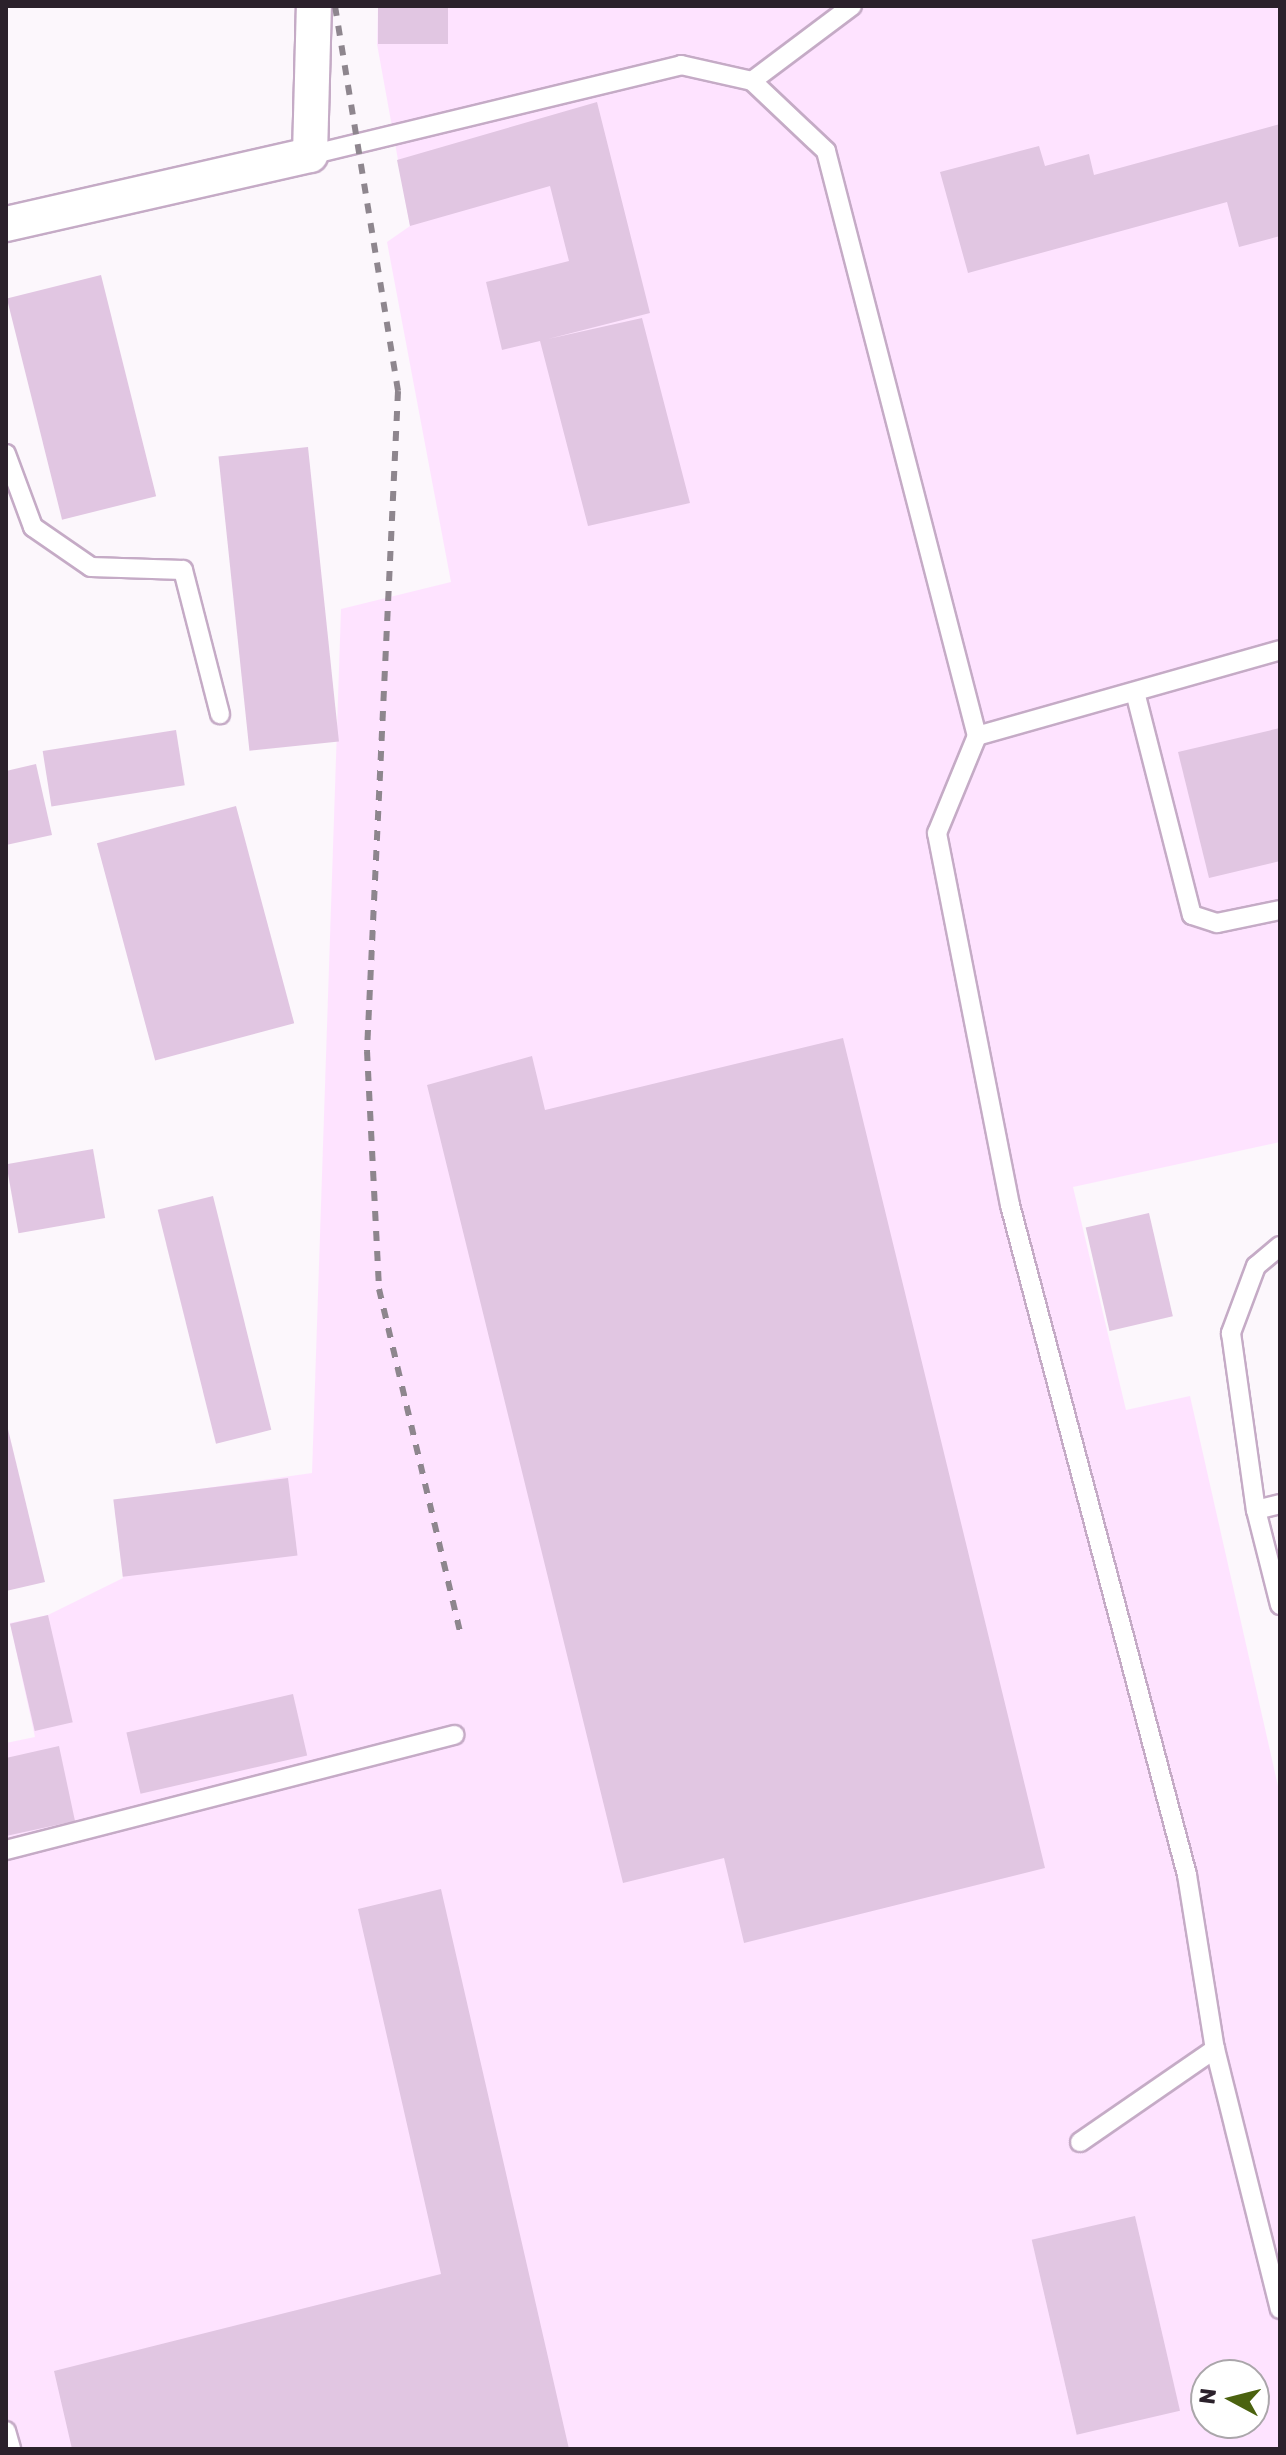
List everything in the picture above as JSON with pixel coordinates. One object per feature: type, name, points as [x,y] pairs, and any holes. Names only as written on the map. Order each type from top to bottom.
[{"type":"street","points":[[6,224],[310,155],[314,6]]},
{"type":"lane","points":[[752,81],[852,6]]},
{"type":"lane","points":[[310,155],[681,65],[752,81],[826,151],[977,736],[937,833],[1010,1205],[1187,1875],[1215,2049],[1280,2309]]},
{"type":"lane","points":[[6,454],[33,527],[91,567],[183,570],[220,714]]},
{"type":"lane","points":[[977,736],[1280,650]]},
{"type":"lane","points":[[1135,692],[1192,915],[1217,923],[1280,910]]},
{"type":"lane","points":[[1280,1246],[1256,1266],[1231,1333],[1256,1510],[1280,1605]]},
{"type":"lane","points":[[1256,1510],[1280,1504]]},
{"type":"lane","points":[[6,1850],[455,1735]]},
{"type":"lane","points":[[1080,2142],[1215,2049]]},
{"type":"lane","points":[[6,2431],[11,2449]]},
{"type":"shaded area","points":[[378,6],[1280,6],[1280,1142],[1073,1187],[1126,1410],[1190,1396],[1280,1795],[1280,2449],[6,2449],[6,1743],[35,1737],[10,1623],[48,1615],[123,1578],[114,1501],[312,1473],[341,609],[451,582],[387,242],[410,226],[377,44]]},
{"type":"building","points":[[378,6],[448,6],[448,44],[378,44]]},
{"type":"building","points":[[597,102],[650,313],[548,339],[642,318],[690,503],[588,526],[540,341],[502,350],[486,282],[569,261],[550,186],[410,226],[397,160]]},
{"type":"building","points":[[1280,124],[1280,236],[1239,247],[1227,202],[968,273],[940,172],[1039,146],[1045,166],[1089,154],[1094,175]]},
{"type":"building","points":[[101,275],[156,496],[62,520],[7,298]]},
{"type":"building","points":[[308,447],[339,741],[249,751],[218,456]]},
{"type":"building","points":[[1280,728],[1280,861],[1209,878],[1178,752]]},
{"type":"building","points":[[176,730],[185,785],[51,806],[43,751]]},
{"type":"building","points":[[36,764],[52,835],[6,845],[6,771]]},
{"type":"building","points":[[236,806],[294,1023],[155,1061],[97,843]]},
{"type":"building","points":[[843,1038],[1045,1868],[744,1943],[724,1858],[623,1883],[427,1085],[532,1056],[545,1110]]},
{"type":"building","points":[[93,1149],[105,1218],[18,1233],[6,1164]]},
{"type":"building","points":[[213,1196],[271,1430],[216,1444],[158,1210]]},
{"type":"building","points":[[1149,1213],[1173,1316],[1110,1331],[1086,1228]]},
{"type":"building","points":[[6,1421],[45,1582],[6,1591]]},
{"type":"building","points":[[288,1478],[298,1555],[123,1577],[113,1499]]},
{"type":"building","points":[[48,1615],[73,1722],[35,1731],[10,1624]]},
{"type":"building","points":[[293,1694],[307,1755],[141,1794],[126,1732]]},
{"type":"building","points":[[59,1746],[75,1821],[6,1836],[6,1758]]},
{"type":"building","points":[[441,1889],[569,2449],[72,2449],[54,2371],[441,2274],[358,1909]]},
{"type":"building","points":[[1135,2216],[1180,2411],[1077,2435],[1032,2240]]},
{"type":"railway","points":[[335,6],[398,391],[367,1051],[379,1289],[461,1637]]}]
